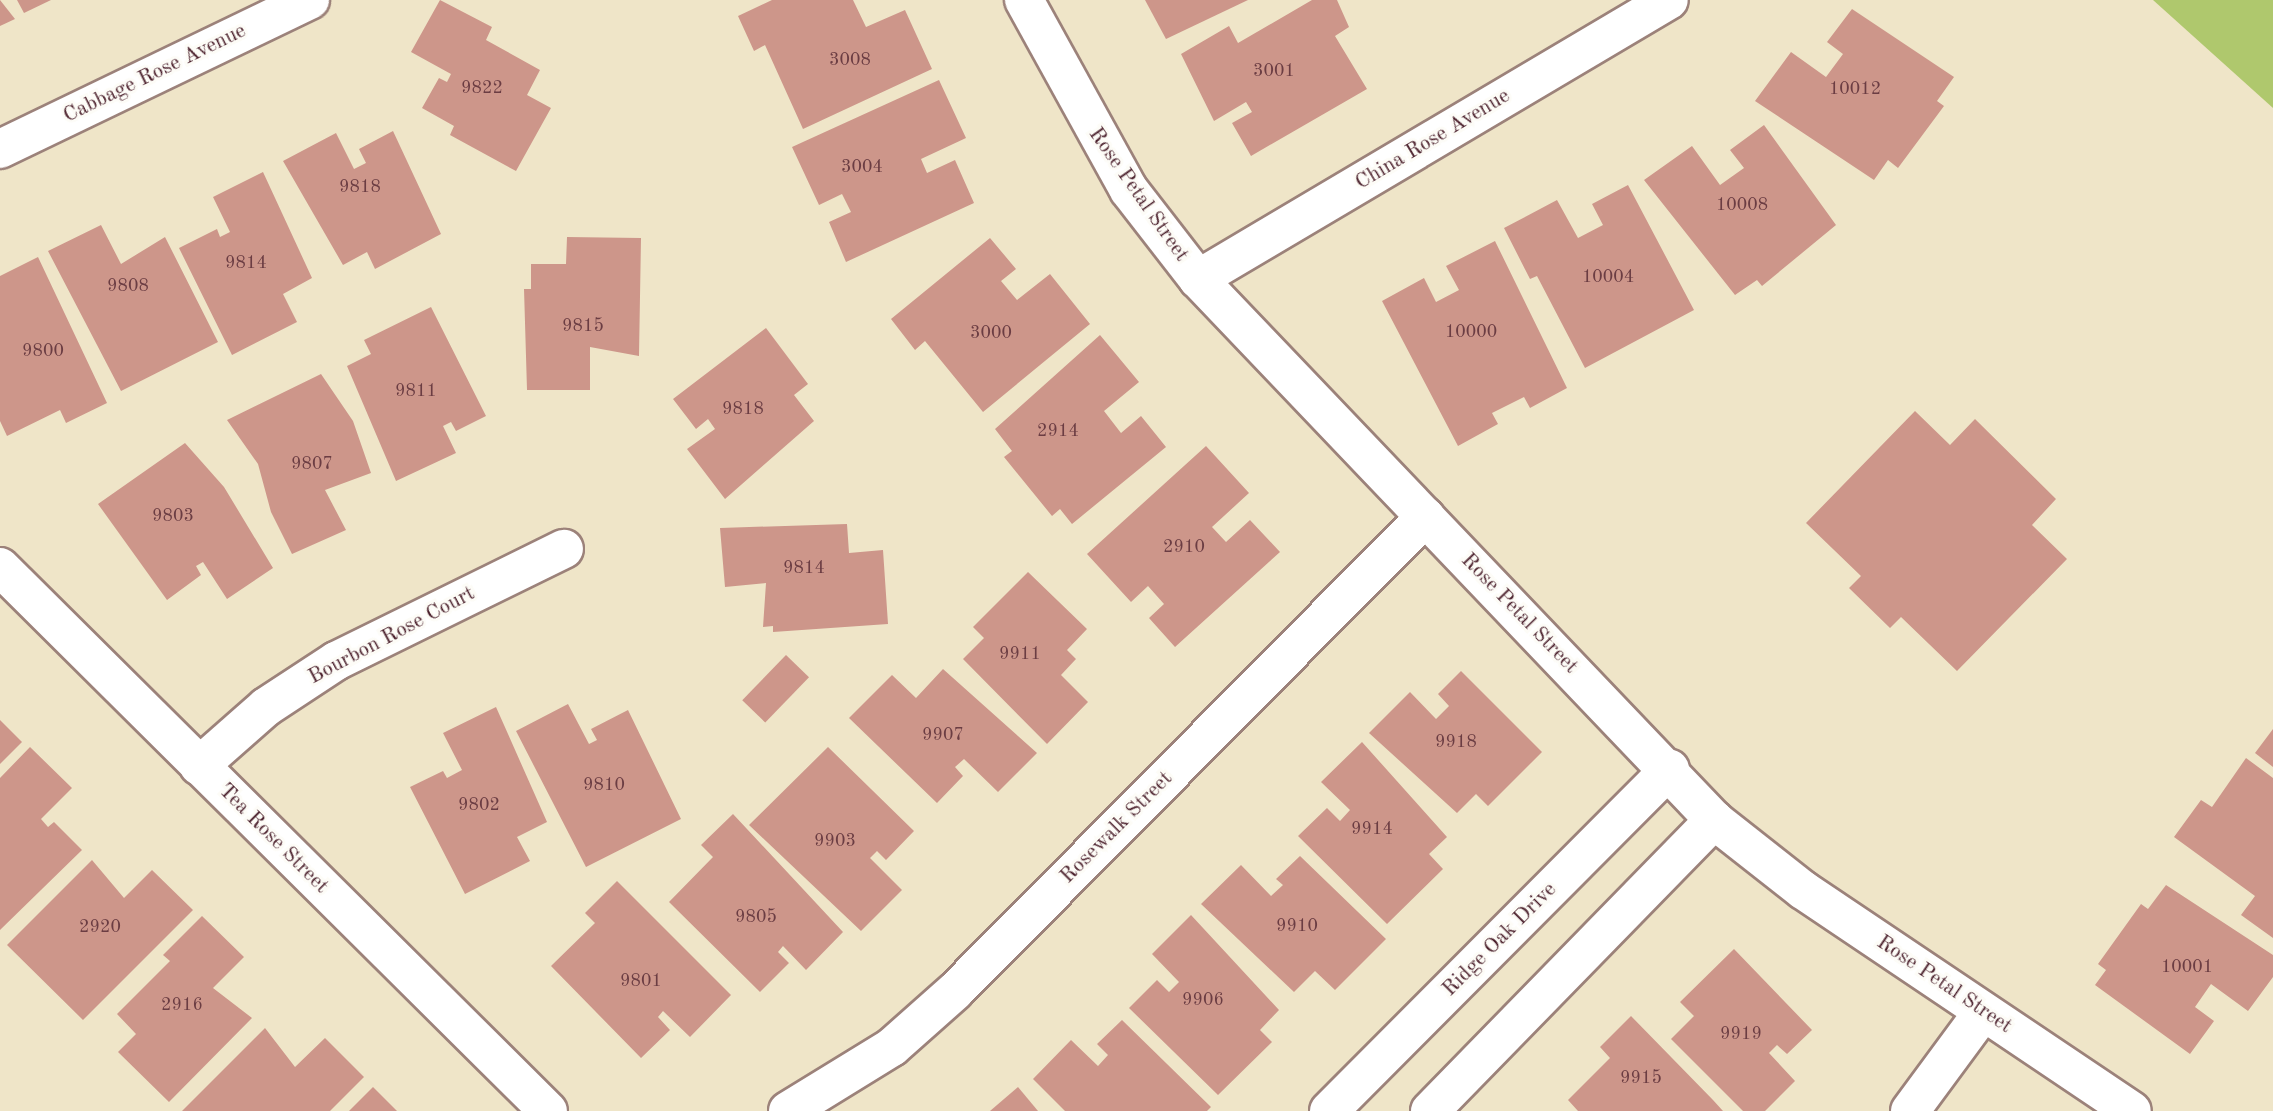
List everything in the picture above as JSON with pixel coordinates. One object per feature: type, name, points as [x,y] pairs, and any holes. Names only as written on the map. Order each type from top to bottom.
[{"type":"street","name":"Cabbage Rose Avenue","points":[[0,149],[310,0]]},
{"type":"street","name":"Rose Petal Street","points":[[1024,0],[1129,190],[1198,279],[1670,769],[1714,820],[1803,890],[2132,1111]]},
{"type":"street","name":"China Rose Avenue","points":[[1198,279],[1669,0]]},
{"type":"street","name":"Rosewalk Street","points":[[788,1111],[892,1047],[956,991],[1425,517]]},
{"type":"street","name":"Bourbon Rose Court","points":[[199,766],[267,707],[336,661],[564,549]]},
{"type":"street","name":"Tea Rose Street","points":[[0,567],[548,1111]]},
{"type":"street","name":"Ridge Oak Drive","points":[[1329,1111],[1670,769]]},
{"type":"street","points":[[1430,1111],[1714,820]]},
{"type":"street","points":[[1910,1111],[1983,1012]]},
{"type":"green space","points":[[2153,0],[2273,0],[2273,108]]},
{"type":"building","points":[[0,0],[15,19],[0,26]]},
{"type":"building","points":[[17,0],[51,0],[24,13]]},
{"type":"building","points":[[440,0],[492,27],[486,40],[540,70],[527,95],[551,108],[516,171],[450,135],[454,126],[422,108],[439,78],[447,82],[451,74],[411,52]]},
{"type":"building","points":[[772,0],[853,0],[866,27],[905,10],[932,69],[803,129],[765,45],[754,51],[738,16]]},
{"type":"building","points":[[1145,0],[1248,0],[1166,39]]},
{"type":"building","points":[[1312,0],[1337,0],[1349,27],[1335,36],[1367,89],[1251,156],[1232,123],[1252,112],[1246,102],[1214,121],[1181,54],[1229,26],[1238,43]]},
{"type":"building","points":[[1852,9],[1954,77],[1937,101],[1944,106],[1898,168],[1888,160],[1874,180],[1755,101],[1791,52],[1826,77],[1843,54],[1827,42]]},
{"type":"building","points":[[939,80],[966,138],[921,159],[927,173],[955,160],[974,203],[846,262],[829,222],[851,212],[842,194],[819,205],[792,147]]},
{"type":"building","points":[[1764,125],[1836,225],[1762,286],[1757,280],[1735,295],[1644,180],[1692,146],[1720,185],[1744,168],[1730,150]]},
{"type":"building","points":[[393,131],[441,234],[375,269],[367,252],[343,265],[283,161],[336,133],[354,169],[366,163],[359,149]]},
{"type":"building","points":[[263,172],[312,278],[283,294],[297,322],[232,355],[179,248],[217,229],[220,237],[230,232],[213,197]]},
{"type":"building","points":[[1628,185],[1694,310],[1585,368],[1537,276],[1530,279],[1504,228],[1557,200],[1578,238],[1603,225],[1592,204]]},
{"type":"building","points":[[101,225],[121,264],[165,237],[218,342],[121,391],[48,251]]},
{"type":"building","points":[[567,237],[641,238],[639,356],[590,347],[590,390],[527,390],[524,289],[531,289],[531,264],[566,264]]},
{"type":"building","points":[[990,238],[1016,269],[1001,281],[1017,300],[1050,274],[1090,324],[983,412],[925,341],[915,350],[891,319]]},
{"type":"building","points":[[1495,241],[1567,388],[1530,408],[1524,397],[1492,413],[1498,424],[1458,446],[1382,301],[1424,278],[1436,302],[1459,290],[1446,266]]},
{"type":"building","points":[[38,257],[107,403],[66,423],[60,410],[7,436],[0,421],[0,276]]},
{"type":"building","points":[[431,307],[486,416],[456,431],[451,422],[443,426],[456,453],[396,481],[347,366],[371,354],[364,340]]},
{"type":"building","points":[[766,328],[808,384],[794,395],[814,421],[725,499],[687,449],[715,429],[708,419],[696,429],[673,399]]},
{"type":"building","points":[[1100,335],[1139,382],[1104,411],[1121,433],[1141,416],[1166,447],[1072,524],[1060,509],[1052,516],[1004,457],[1012,451],[995,429]]},
{"type":"building","points":[[321,374],[353,421],[371,473],[325,490],[346,530],[292,554],[271,512],[258,464],[227,420]]},
{"type":"building","points":[[1915,411],[1950,445],[1975,419],[2056,499],[2032,525],[2067,559],[1957,671],[1901,617],[1890,628],[1849,588],[1861,576],[1806,523]]},
{"type":"building","points":[[185,443],[224,487],[273,568],[227,599],[203,562],[196,566],[201,575],[167,600],[98,504]]},
{"type":"building","points":[[1206,446],[1249,493],[1212,527],[1226,542],[1250,520],[1280,552],[1175,647],[1149,618],[1164,604],[1148,586],[1131,602],[1087,554]]},
{"type":"building","points":[[847,524],[849,553],[883,550],[888,624],[773,632],[773,626],[763,627],[766,583],[725,587],[720,528]]},
{"type":"building","points":[[1028,572],[1087,629],[1067,650],[1076,659],[1061,675],[1088,702],[1047,744],[963,659],[984,638],[973,627]]},
{"type":"building","points":[[786,655],[809,677],[765,723],[742,700]]},
{"type":"building","points":[[943,669],[1037,753],[998,792],[964,759],[955,767],[963,776],[937,803],[849,718],[892,675],[916,698]]},
{"type":"building","points":[[1461,671],[1542,752],[1488,806],[1476,794],[1457,813],[1369,733],[1410,692],[1436,719],[1449,706],[1438,694]]},
{"type":"building","points":[[568,704],[589,744],[597,740],[591,729],[628,710],[681,819],[586,867],[516,731]]},
{"type":"building","points":[[496,707],[547,822],[517,837],[530,861],[465,894],[410,787],[443,771],[447,778],[462,770],[443,733]]},
{"type":"building","points":[[0,720],[22,742],[0,764]]},
{"type":"building","points":[[2273,729],[2273,767],[2255,753]]},
{"type":"building","points":[[1362,742],[1447,837],[1429,854],[1443,869],[1387,924],[1298,836],[1327,808],[1340,821],[1350,810],[1321,782]]},
{"type":"building","points":[[30,747],[72,788],[41,819],[48,827],[54,822],[82,850],[0,930],[0,778]]},
{"type":"building","points":[[828,747],[914,831],[886,860],[877,851],[870,858],[902,890],[861,931],[749,825]]},
{"type":"building","points":[[2246,758],[2273,778],[2273,938],[2241,915],[2255,896],[2174,837],[2201,800],[2212,807]]},
{"type":"building","points":[[733,814],[843,932],[806,970],[783,946],[778,952],[789,963],[760,992],[669,902],[713,857],[701,845]]},
{"type":"building","points":[[1300,856],[1386,939],[1335,990],[1315,971],[1294,992],[1201,904],[1241,865],[1271,896],[1283,885],[1276,879]]},
{"type":"building","points":[[92,860],[124,898],[152,870],[193,910],[83,1020],[7,945]]},
{"type":"building","points":[[617,881],[731,995],[690,1037],[663,1011],[658,1017],[670,1030],[641,1058],[551,966],[595,923],[585,913]]},
{"type":"building","points":[[2166,885],[2273,955],[2273,977],[2248,1011],[2211,984],[2195,1007],[2214,1021],[2190,1054],[2095,985],[2106,970],[2098,964],[2141,904],[2148,909]]},
{"type":"building","points":[[1191,915],[1279,1010],[1260,1030],[1272,1042],[1218,1095],[1129,1008],[1157,980],[1169,992],[1179,982],[1152,954]]},
{"type":"building","points":[[202,916],[244,957],[213,988],[252,1018],[169,1102],[118,1052],[136,1034],[117,1014],[170,961],[163,955]]},
{"type":"building","points":[[1734,949],[1812,1030],[1787,1054],[1777,1045],[1769,1053],[1795,1081],[1765,1111],[1743,1111],[1671,1039],[1694,1016],[1680,1002]]},
{"type":"building","points":[[1631,1016],[1723,1111],[1578,1111],[1568,1100],[1610,1058],[1600,1047]]},
{"type":"building","points":[[1122,1020],[1211,1107],[1207,1111],[1065,1111],[1033,1079],[1071,1040],[1098,1066],[1108,1055],[1097,1044]]},
{"type":"building","points":[[265,1028],[295,1067],[325,1038],[364,1077],[330,1111],[182,1111]]},
{"type":"building","points":[[373,1087],[397,1111],[349,1111]]},
{"type":"building","points":[[1018,1087],[1038,1111],[990,1111]]}]
